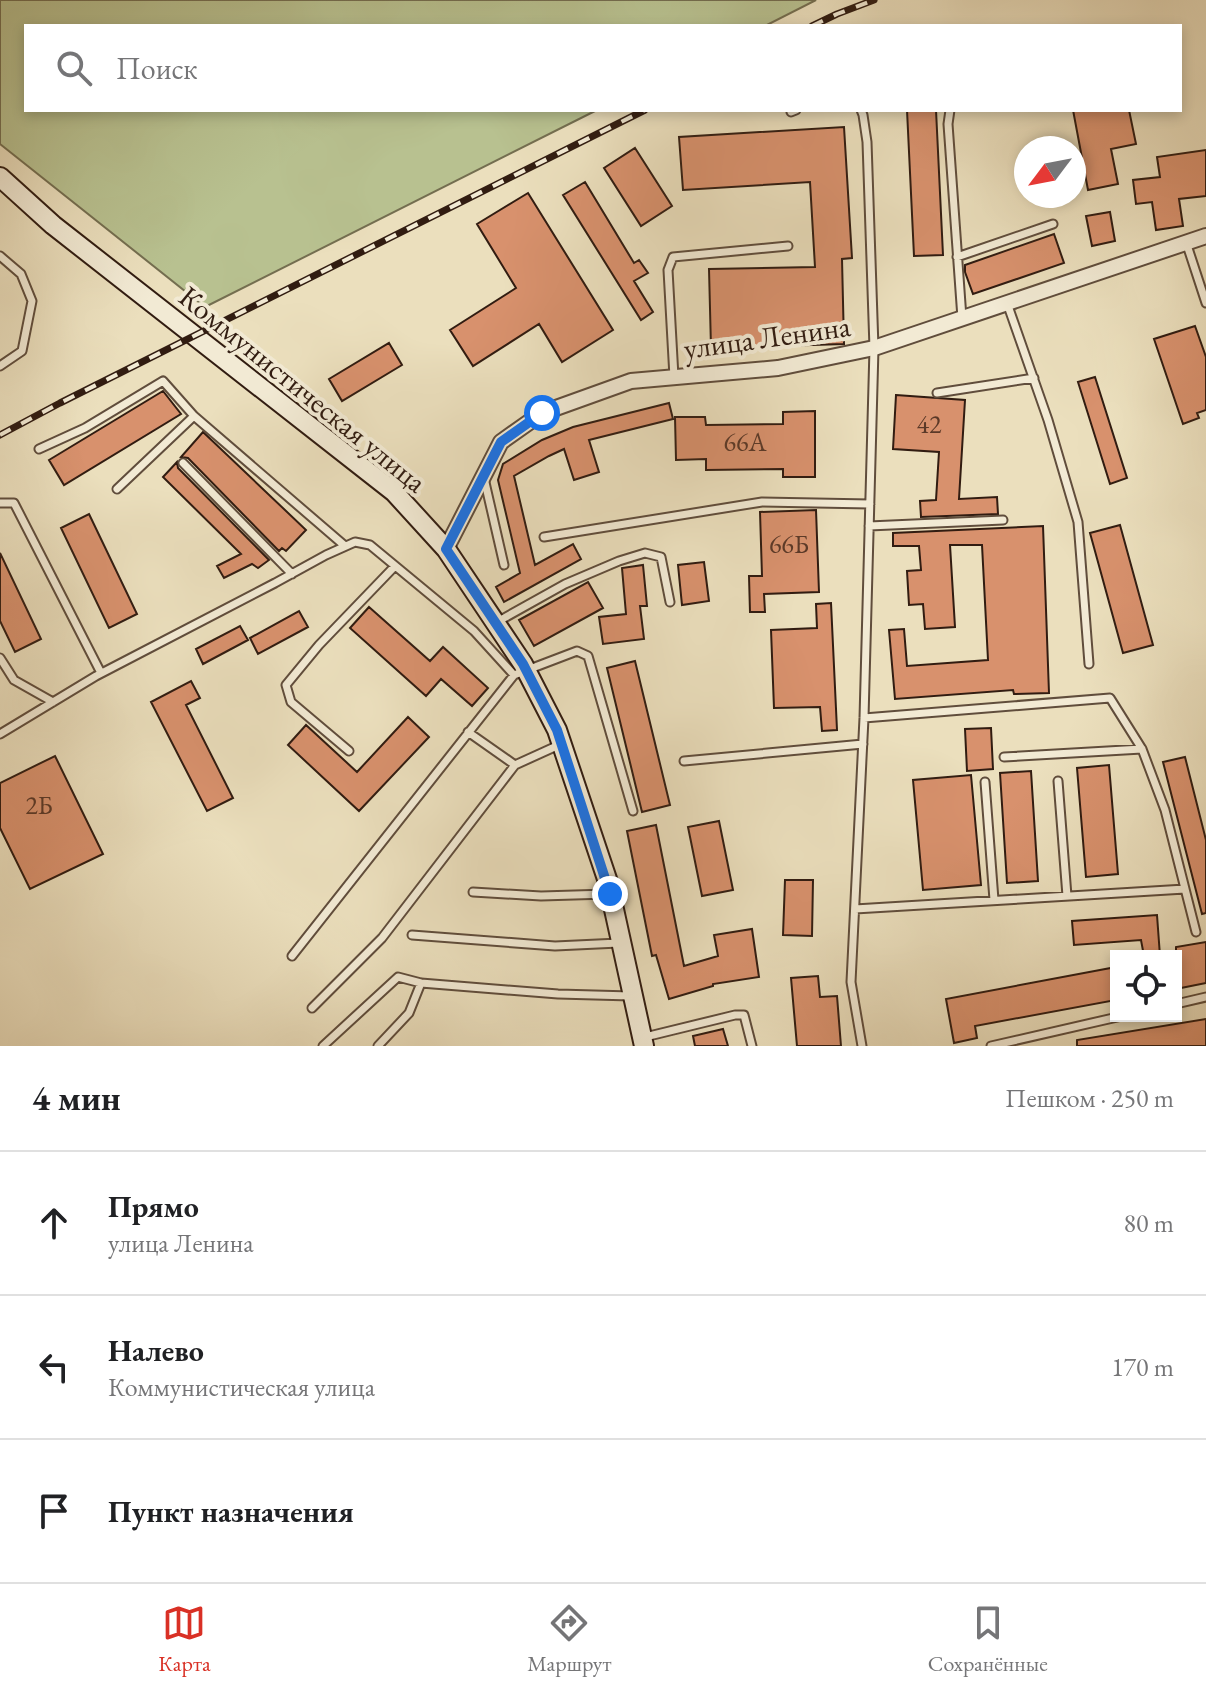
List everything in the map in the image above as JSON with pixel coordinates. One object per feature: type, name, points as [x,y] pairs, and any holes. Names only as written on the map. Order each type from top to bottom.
[{"type":"main road","name":"Коммунистическая улица","points":[[0,177],[53,225],[394,492],[446,549],[495,623],[520,673],[557,730],[610,894],[643,1042]]},
{"type":"street","name":"улица Ленина","points":[[446,549],[501,442],[542,413],[631,381],[778,368],[874,348],[1206,236]]},
{"type":"lane","points":[[862,112],[867,142],[874,348],[864,718],[851,982],[862,1046]]},
{"type":"lane","points":[[950,112],[948,124],[962,318]]},
{"type":"lane","points":[[957,257],[1053,224]]},
{"type":"lane","points":[[1186,242],[1206,303]]},
{"type":"lane","points":[[674,377],[668,270],[673,257],[788,246]]},
{"type":"lane","points":[[0,256],[21,274],[32,301],[22,351],[0,366]]},
{"type":"lane","points":[[1007,303],[1034,378],[1078,522],[1089,664]]},
{"type":"lane","points":[[937,393],[1034,378]]},
{"type":"lane","points":[[39,449],[85,428],[163,381],[194,416],[345,546]]},
{"type":"lane","points":[[117,489],[194,416]]},
{"type":"lane","points":[[183,463],[292,574]]},
{"type":"lane","points":[[484,476],[504,565]]},
{"type":"lane","points":[[544,537],[762,502],[870,504]]},
{"type":"lane","points":[[0,503],[14,503],[101,673]]},
{"type":"lane","points":[[869,526],[1003,520]]},
{"type":"lane","points":[[0,734],[101,673],[355,542],[370,545],[520,673]]},
{"type":"lane","points":[[495,623],[565,584],[645,553],[661,557],[670,602]]},
{"type":"lane","points":[[349,751],[291,702],[286,685],[319,645],[395,566]]},
{"type":"lane","points":[[292,956],[468,732],[520,673],[577,651],[588,656],[633,811]]},
{"type":"lane","points":[[0,658],[14,680],[53,702]]},
{"type":"lane","points":[[864,718],[1110,698],[1142,749],[1165,810],[1196,932]]},
{"type":"lane","points":[[468,732],[515,765]]},
{"type":"lane","points":[[312,1008],[382,938],[515,765],[561,744]]},
{"type":"lane","points":[[684,761],[863,744]]},
{"type":"lane","points":[[1004,757],[1142,749]]},
{"type":"lane","points":[[1058,781],[1067,896]]},
{"type":"lane","points":[[985,782],[994,900]]},
{"type":"lane","points":[[855,909],[1185,889]]},
{"type":"lane","points":[[473,892],[541,896],[610,894]]},
{"type":"lane","points":[[412,935],[555,946],[621,943]]},
{"type":"lane","points":[[323,1046],[398,977],[421,983],[558,994],[633,996]]},
{"type":"lane","points":[[378,1046],[409,1013],[421,983]]},
{"type":"lane","points":[[1182,1003],[1206,997]]},
{"type":"lane","points":[[643,1042],[744,1015],[752,1046]]},
{"type":"lane","points":[[991,1046],[1110,1019]]},
{"type":"green space","points":[[0,0],[816,0],[769,24],[24,24],[24,112],[593,112],[205,307],[0,144]]},
{"type":"building","points":[[907,112],[936,112],[943,255],[914,256]]},
{"type":"building","points":[[1073,112],[1129,112],[1136,144],[1111,149],[1118,184],[1088,190],[1086,136],[1078,136]]},
{"type":"building","points":[[844,127],[852,258],[842,259],[844,344],[711,348],[709,269],[815,267],[810,182],[683,190],[679,137]]},
{"type":"building","points":[[635,148],[672,206],[641,226],[604,168]]},
{"type":"building","points":[[1206,150],[1206,196],[1179,199],[1183,226],[1156,230],[1152,202],[1136,204],[1133,180],[1160,177],[1157,157]]},
{"type":"building","points":[[585,182],[634,263],[639,260],[648,273],[634,281],[653,312],[641,320],[563,195]]},
{"type":"building","points":[[528,193],[613,330],[562,362],[539,324],[473,366],[450,330],[516,288],[477,224]]},
{"type":"building","points":[[1110,212],[1115,241],[1092,246],[1086,216]]},
{"type":"building","points":[[1054,234],[1064,263],[973,294],[965,265]]},
{"type":"building","points":[[1195,326],[1206,357],[1206,410],[1197,413],[1199,418],[1183,424],[1154,339]]},
{"type":"building","points":[[389,343],[402,365],[342,401],[329,379]]},
{"type":"building","points":[[1095,377],[1127,478],[1110,484],[1078,382]]},
{"type":"building","points":[[163,391],[181,414],[64,485],[49,460]]},
{"type":"building","points":[[896,395],[965,400],[959,499],[997,497],[998,514],[921,517],[920,501],[936,500],[939,452],[893,449]]},
{"type":"building","points":[[669,403],[673,419],[589,440],[599,472],[574,480],[564,449],[514,476],[535,565],[573,544],[581,559],[504,602],[496,587],[520,573],[498,480],[503,464],[542,440],[573,427]]},
{"type":"building","points":[[815,411],[815,477],[783,477],[783,469],[706,470],[706,459],[676,460],[675,417],[705,417],[706,425],[783,424],[783,412]]},
{"type":"building","points":[[203,432],[306,530],[286,551],[282,548],[279,551],[188,458],[181,457]]},
{"type":"building","points":[[177,462],[178,468],[269,560],[258,568],[252,564],[224,578],[217,566],[241,554],[163,477]]},
{"type":"building","points":[[816,510],[819,592],[764,594],[765,612],[750,612],[749,576],[762,576],[760,512]]},
{"type":"building","points":[[89,514],[137,614],[109,628],[61,528]]},
{"type":"building","points":[[1120,525],[1153,645],[1123,653],[1090,533]]},
{"type":"building","points":[[1043,526],[1049,693],[1014,694],[1013,690],[895,699],[889,630],[904,629],[907,666],[988,660],[982,545],[950,545],[955,627],[925,629],[923,604],[909,605],[907,571],[921,570],[919,546],[893,546],[893,533]]},
{"type":"building","points":[[0,553],[41,639],[15,652],[0,621]]},
{"type":"building","points":[[704,562],[709,601],[682,605],[678,565]]},
{"type":"building","points":[[643,565],[647,606],[640,606],[644,639],[603,644],[599,617],[626,614],[622,568]]},
{"type":"building","points":[[588,582],[603,608],[534,646],[519,620]]},
{"type":"building","points":[[831,603],[837,730],[822,731],[820,707],[774,708],[771,630],[817,628],[816,604]]},
{"type":"building","points":[[369,607],[430,661],[443,647],[488,688],[472,706],[441,679],[426,696],[350,628]]},
{"type":"building","points":[[299,611],[308,627],[258,654],[250,638]]},
{"type":"building","points":[[240,626],[248,640],[203,664],[196,649]]},
{"type":"building","points":[[635,661],[670,805],[642,812],[607,668]]},
{"type":"building","points":[[191,681],[200,698],[186,705],[233,798],[207,811],[151,702]]},
{"type":"building","points":[[408,717],[429,737],[359,811],[288,745],[306,725],[357,772]]},
{"type":"building","points":[[991,728],[993,769],[967,771],[965,729]]},
{"type":"building","points":[[55,756],[103,854],[30,889],[0,828],[0,783]]},
{"type":"building","points":[[1185,757],[1206,840],[1206,913],[1202,914],[1163,762]]},
{"type":"building","points":[[1109,765],[1118,874],[1086,877],[1077,768]]},
{"type":"building","points":[[1031,771],[1038,881],[1007,883],[1000,773]]},
{"type":"building","points":[[971,775],[981,885],[923,890],[913,780]]},
{"type":"building","points":[[719,821],[733,890],[702,896],[688,827]]},
{"type":"building","points":[[656,825],[684,966],[718,956],[714,935],[752,929],[759,977],[713,984],[669,999],[656,955],[652,956],[627,831]]},
{"type":"building","points":[[785,880],[813,880],[812,936],[783,935]]},
{"type":"building","points":[[1157,915],[1160,950],[1143,950],[1141,940],[1074,945],[1072,921]]},
{"type":"building","points":[[1206,942],[1206,983],[1182,988],[1182,950],[1176,950],[1176,947]]},
{"type":"building","points":[[1110,968],[1110,1001],[975,1026],[977,1038],[954,1043],[946,999]]},
{"type":"building","points":[[818,976],[820,997],[837,996],[841,1046],[797,1046],[791,978]]},
{"type":"building","points":[[1206,1019],[1206,1046],[1077,1046],[1077,1040]]},
{"type":"building","points":[[723,1029],[728,1046],[695,1046],[693,1036]]},
{"type":"railway","points":[[816,24],[874,0]]},
{"type":"railway","points":[[0,435],[641,112]]},
{"type":"route","points":[[542,413],[501,442],[446,549],[523,664],[557,730],[610,894]]}]
